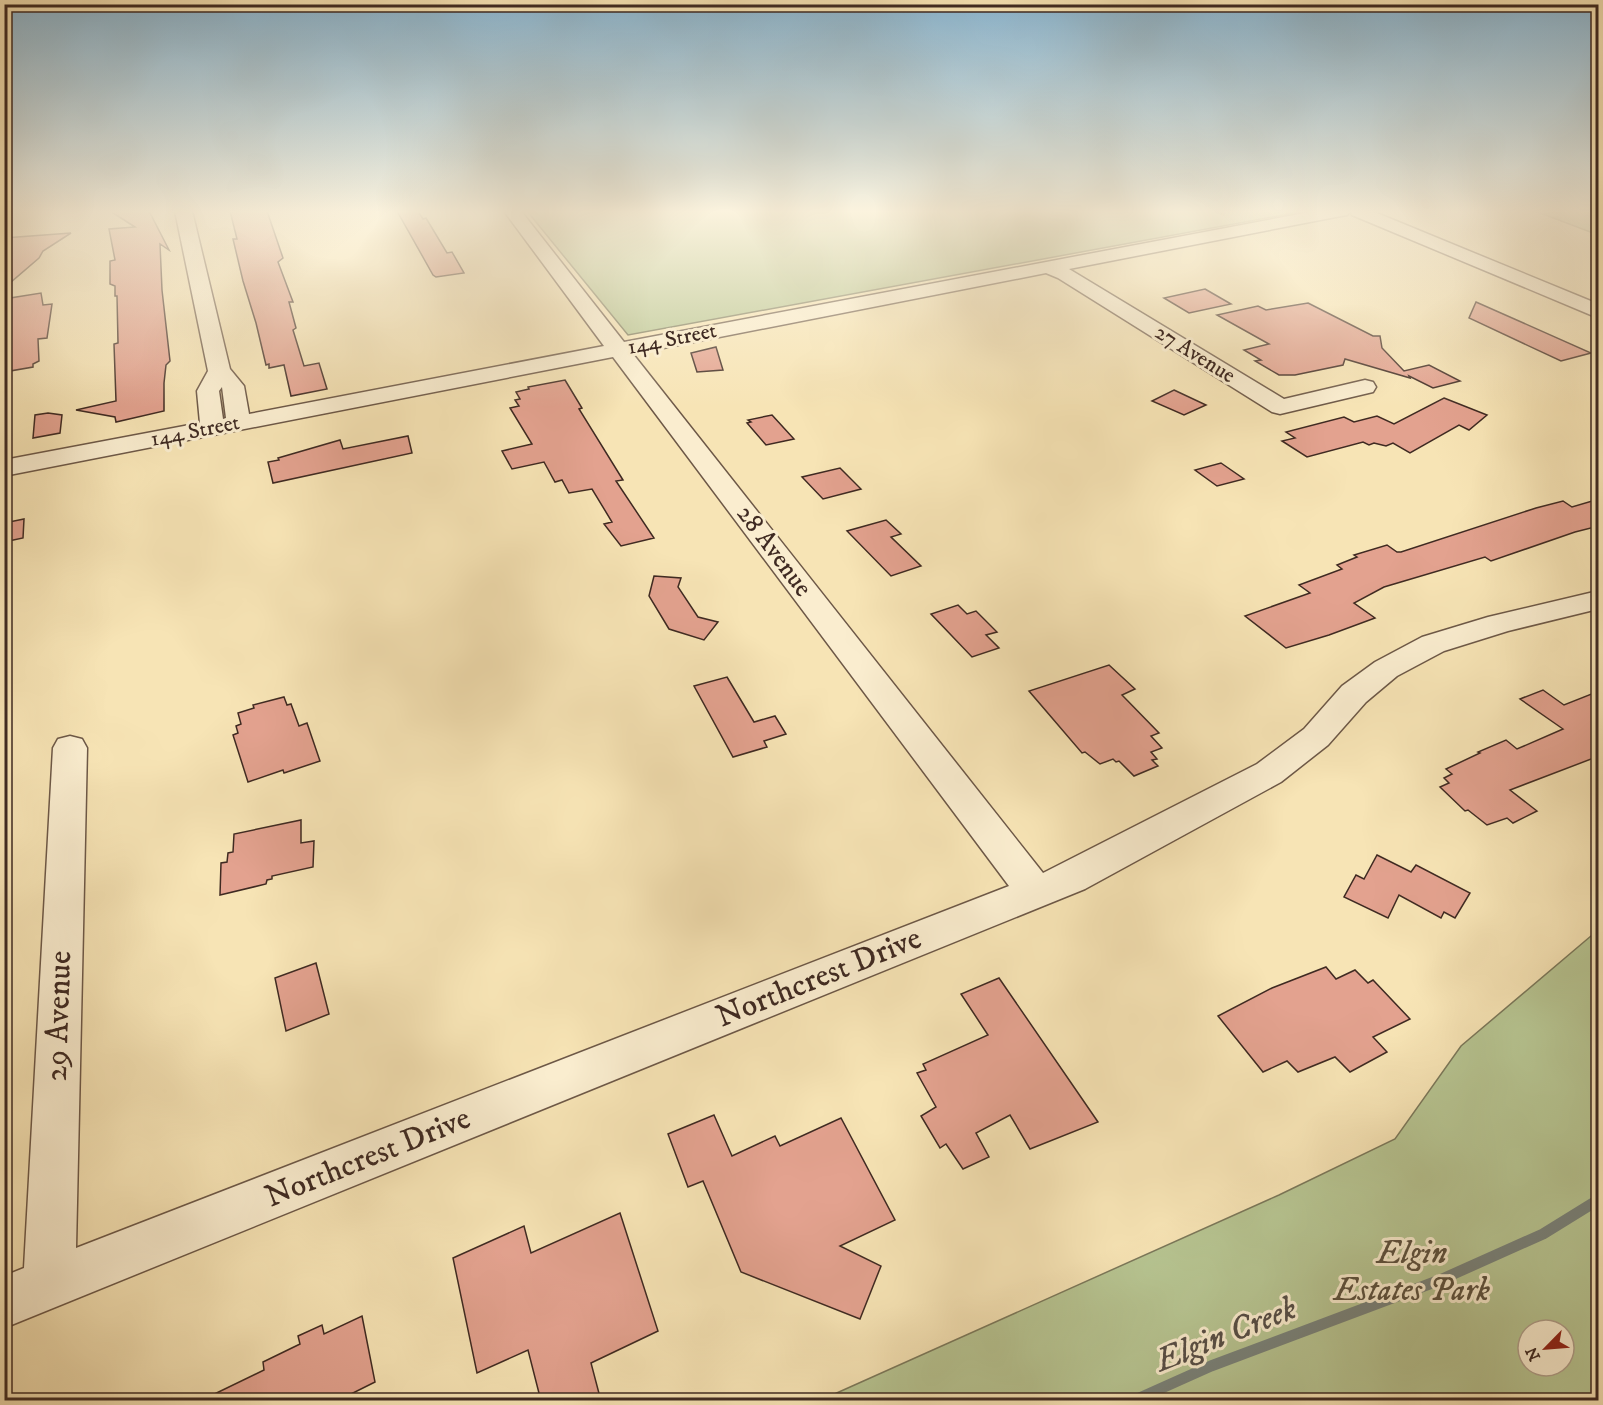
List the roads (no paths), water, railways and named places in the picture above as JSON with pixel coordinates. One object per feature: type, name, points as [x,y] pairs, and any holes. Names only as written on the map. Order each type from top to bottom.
[{"type":"street","points":[[198,277],[219,371],[232,386],[239,422]]},
{"type":"street","name":"28 Avenue","points":[[563,277],[1035,892]]},
{"type":"street","name":"144 Street","points":[[4,468],[996,277]]},
{"type":"street","name":"27 Avenue","points":[[1069,277],[1280,407],[1365,387]]},
{"type":"street","points":[[1516,277],[1599,311]]},
{"type":"street","points":[[212,427],[208,391],[219,371]]},
{"type":"street","name":"Northcrest Drive","points":[[27,1294],[1071,878],[1269,773],[1316,736],[1354,694],[1386,669],[1423,649],[1499,624],[1599,600]]},
{"type":"street","name":"29 Avenue","points":[[27,1294],[70,747]]},
{"type":"waterway","name":"Elgin Creek","points":[[1135,1400],[1211,1366],[1440,1280],[1543,1234],[1598,1200]]},
{"type":"park label","name":"Elgin Estates Park","points":[[1412,1272]]}]
